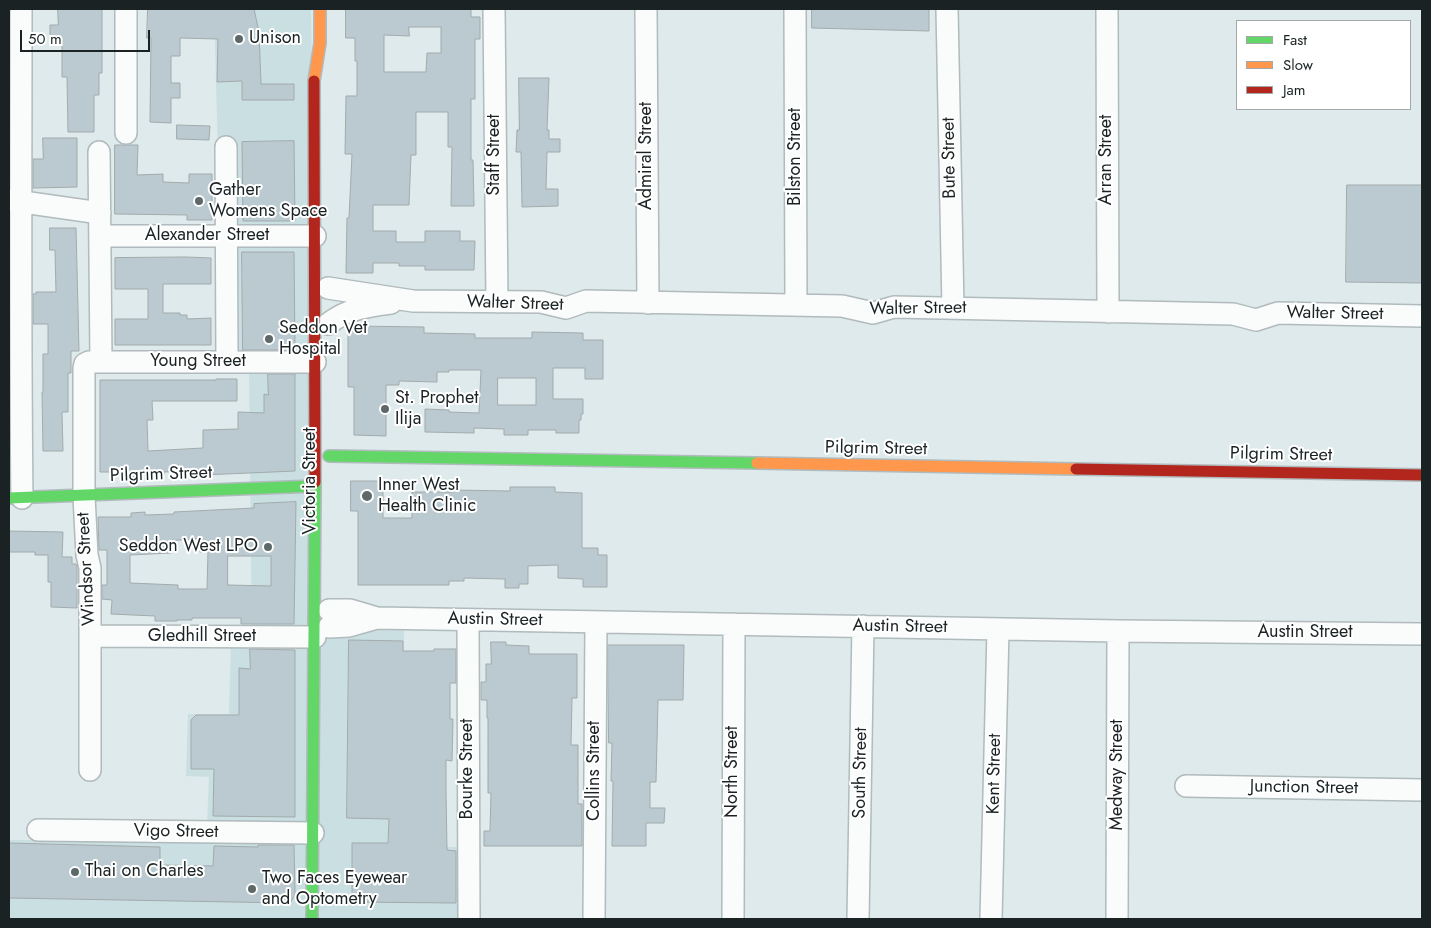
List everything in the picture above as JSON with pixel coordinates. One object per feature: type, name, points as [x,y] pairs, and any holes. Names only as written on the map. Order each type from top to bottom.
[{"type":"street","points":[[16,498],[15,201],[21,9]]},
{"type":"street","points":[[126,9],[126,133]]},
{"type":"street","name":"Victoria Street","points":[[312,919],[320,833],[324,621],[315,486],[315,362],[326,302],[315,236],[314,77],[320,43],[320,9]]},
{"type":"street","name":"Staff Street","points":[[494,9],[497,302]]},
{"type":"street","name":"Admiral Street","points":[[646,9],[648,303]]},
{"type":"street","name":"Bilston Street","points":[[795,9],[796,304]]},
{"type":"street","name":"Bute Street","points":[[947,9],[953,308]]},
{"type":"street","name":"Arran Street","points":[[1107,9],[1108,312]]},
{"type":"street","name":"Victoria Street","points":[[320,43],[327,77]]},
{"type":"street","points":[[226,147],[227,362]]},
{"type":"street","name":"Windsor Street","points":[[90,770],[90,568],[87,555],[84,496],[100,236],[99,152]]},
{"type":"street","points":[[15,201],[100,213]]},
{"type":"street","name":"Alexander Street","points":[[100,236],[315,236]]},
{"type":"street","name":"Walter Street","points":[[326,302],[342,314],[357,309],[413,301]]},
{"type":"street","name":"Walter Street","points":[[326,302],[541,302],[566,308],[586,301],[796,304],[842,306],[873,313],[894,306],[1233,314],[1256,320],[1278,313],[1422,316]]},
{"type":"street","name":"Young Street","points":[[93,365],[315,362]]},
{"type":"street","name":"Pilgrim Street","points":[[329,456],[1422,475]]},
{"type":"street","name":"Pilgrim Street","points":[[16,498],[315,486]]},
{"type":"street","name":"Austin Street","points":[[324,621],[348,610],[377,618],[1118,632],[1422,634]]},
{"type":"street","name":"Bourke Street","points":[[468,620],[468,919]]},
{"type":"street","name":"Gledhill Street","points":[[90,636],[324,621]]},
{"type":"street","name":"Collins Street","points":[[594,919],[596,622]]},
{"type":"street","name":"North Street","points":[[733,919],[734,624]]},
{"type":"street","name":"South Street","points":[[858,919],[863,626]]},
{"type":"street","name":"Kent Street","points":[[991,919],[998,629]]},
{"type":"street","name":"Medway Street","points":[[1117,919],[1118,632]]},
{"type":"street","name":"Junction Street","points":[[1186,786],[1422,790]]},
{"type":"street","name":"Vigo Street","points":[[38,830],[320,833]]},
{"type":"shaded area","points":[[214,9],[311,9],[320,621],[404,622],[403,846],[458,847],[457,919],[9,919],[9,840],[32,840],[32,822],[207,826],[209,777],[186,776],[188,714],[229,714],[231,644],[252,643],[249,367],[224,366]]},
{"type":"building","points":[[58,9],[102,9],[102,73],[99,73],[99,95],[94,95],[94,132],[68,132],[67,77],[62,77],[62,40],[50,40],[50,25],[58,25]]},
{"type":"building","points":[[148,9],[254,9],[259,32],[261,84],[294,84],[294,100],[242,100],[242,81],[217,82],[218,39],[180,38],[180,56],[171,56],[171,83],[180,83],[180,98],[171,98],[171,123],[150,122],[151,38],[147,38]]},
{"type":"building","points":[[346,9],[471,9],[471,17],[480,17],[480,39],[475,39],[475,99],[471,99],[471,160],[473,160],[474,206],[451,206],[452,147],[448,147],[448,112],[416,112],[416,155],[411,155],[409,205],[373,205],[373,231],[396,231],[396,242],[425,242],[425,231],[460,231],[460,241],[475,241],[474,270],[425,270],[425,266],[373,263],[373,273],[346,273],[347,218],[349,218],[352,154],[345,154],[346,96],[357,96],[357,61],[355,61],[355,38],[346,38]],"holes":[[[409,27],[441,27],[441,53],[427,53],[426,72],[384,72],[384,35],[409,36]]]},
{"type":"building","points":[[812,9],[929,9],[929,31],[812,28]]},
{"type":"building","points":[[519,78],[549,78],[547,130],[549,130],[549,139],[560,139],[560,152],[547,152],[546,189],[558,189],[558,206],[522,207],[521,152],[516,152],[517,130],[519,130]]},
{"type":"building","points":[[177,125],[210,126],[209,140],[177,139]]},
{"type":"building","points":[[43,138],[77,138],[77,187],[33,188],[33,159],[43,159]]},
{"type":"building","points":[[294,141],[295,221],[243,221],[242,142]]},
{"type":"building","points":[[115,145],[138,145],[137,175],[163,174],[163,182],[189,183],[189,174],[212,174],[212,220],[187,220],[187,215],[115,214]]},
{"type":"building","points":[[1347,185],[1422,185],[1422,283],[1346,282]]},
{"type":"building","points":[[50,228],[76,228],[79,351],[71,351],[71,373],[68,373],[68,412],[62,412],[63,451],[43,451],[43,354],[48,354],[48,324],[33,324],[33,294],[36,294],[36,292],[56,292],[55,250],[50,250]]},
{"type":"building","points":[[242,252],[294,252],[295,350],[243,350]]},
{"type":"building","points":[[115,258],[211,258],[211,284],[163,284],[163,313],[180,313],[180,315],[187,315],[187,319],[211,318],[211,345],[115,345],[115,319],[148,319],[148,289],[115,289]]},
{"type":"building","points":[[353,326],[424,327],[424,333],[475,334],[475,338],[532,338],[532,332],[583,333],[583,340],[603,340],[603,379],[585,379],[585,368],[553,368],[553,399],[583,399],[583,414],[581,414],[581,420],[579,420],[579,433],[556,433],[556,430],[528,430],[528,435],[504,435],[504,429],[474,428],[474,433],[425,432],[425,409],[479,413],[481,370],[449,370],[449,372],[437,372],[437,382],[399,381],[399,385],[386,385],[386,436],[354,435],[354,387],[348,387],[348,331],[353,331]],"holes":[[[498,378],[536,378],[536,405],[498,405]]]},
{"type":"building","points":[[268,374],[295,374],[295,471],[203,475],[203,470],[164,472],[164,474],[141,475],[141,477],[127,477],[127,474],[124,474],[124,472],[100,472],[100,380],[237,379],[237,401],[152,401],[153,420],[147,420],[148,451],[203,448],[203,430],[238,429],[238,412],[264,413],[264,394],[268,395]]},
{"type":"building","points":[[351,481],[383,481],[383,518],[412,518],[412,492],[453,492],[453,490],[510,491],[510,487],[555,487],[555,492],[582,493],[582,548],[598,548],[598,555],[607,555],[607,587],[583,587],[583,579],[558,578],[558,565],[528,566],[528,584],[519,584],[519,588],[505,588],[505,579],[464,578],[464,581],[449,581],[449,585],[358,585],[358,511],[351,511]]},
{"type":"building","points":[[296,502],[294,624],[241,624],[241,618],[192,618],[192,620],[155,621],[155,616],[111,614],[112,600],[102,599],[102,585],[107,585],[107,550],[99,550],[98,517],[131,517],[131,513],[145,512],[145,515],[174,514],[174,512],[254,508],[254,504]],"holes":[[[200,539],[200,552],[208,551],[207,589],[178,589],[178,585],[130,583],[130,555],[171,553],[170,541]],[[228,556],[271,556],[271,586],[228,585]]]},
{"type":"building","points":[[9,531],[63,532],[62,557],[72,557],[72,564],[76,564],[77,567],[77,608],[51,607],[51,582],[48,582],[48,555],[35,555],[35,552],[9,552]]},
{"type":"building","points":[[349,640],[403,641],[403,651],[456,649],[456,683],[450,683],[450,719],[453,719],[452,761],[446,760],[446,790],[447,850],[456,851],[456,903],[352,902],[352,843],[388,843],[389,819],[347,818]]},
{"type":"building","points":[[491,642],[506,642],[506,645],[529,646],[529,654],[577,654],[577,698],[572,698],[571,745],[578,745],[578,804],[582,804],[582,846],[484,846],[484,831],[490,831],[491,793],[488,793],[487,700],[481,700],[481,682],[486,682],[486,664],[491,664]]},
{"type":"building","points":[[608,645],[684,645],[683,700],[658,700],[656,782],[650,782],[650,808],[665,808],[664,823],[646,823],[646,846],[612,846],[613,781],[611,781],[612,743],[609,743]]},
{"type":"building","points":[[250,649],[295,650],[295,817],[213,816],[214,769],[191,769],[191,720],[196,715],[239,715],[239,668],[250,669]]},
{"type":"building","points":[[9,843],[160,847],[160,865],[213,866],[214,846],[258,847],[258,845],[294,845],[295,895],[290,903],[9,898]]},
{"type":"traffic: fast","points":[[329,456],[757,463]]},
{"type":"traffic: fast","points":[[312,919],[315,482]]},
{"type":"traffic: fast","points":[[9,498],[315,486]]},
{"type":"traffic: slow","points":[[314,81],[320,43],[320,9]]},
{"type":"traffic: slow","points":[[757,463],[1076,469]]},
{"type":"traffic: jam","points":[[314,81],[315,482]]},
{"type":"traffic: jam","points":[[1076,469],[1422,475]]},
{"type":"place","name":"Unison","points":[[239,39]]},
{"type":"place","name":"Gather Womens Space","points":[[199,201]]},
{"type":"place","name":"Seddon Vet Hospital","points":[[269,339]]},
{"type":"place","name":"St. Prophet Ilija","points":[[385,409]]},
{"type":"place","name":"Inner West Health Clinic","points":[[367,496]]},
{"type":"place","name":"Seddon West LPO","points":[[268,547]]},
{"type":"place","name":"Thai on Charles","points":[[75,872]]},
{"type":"place","name":"Two Faces Eyewear and Optometry","points":[[252,889]]}]
